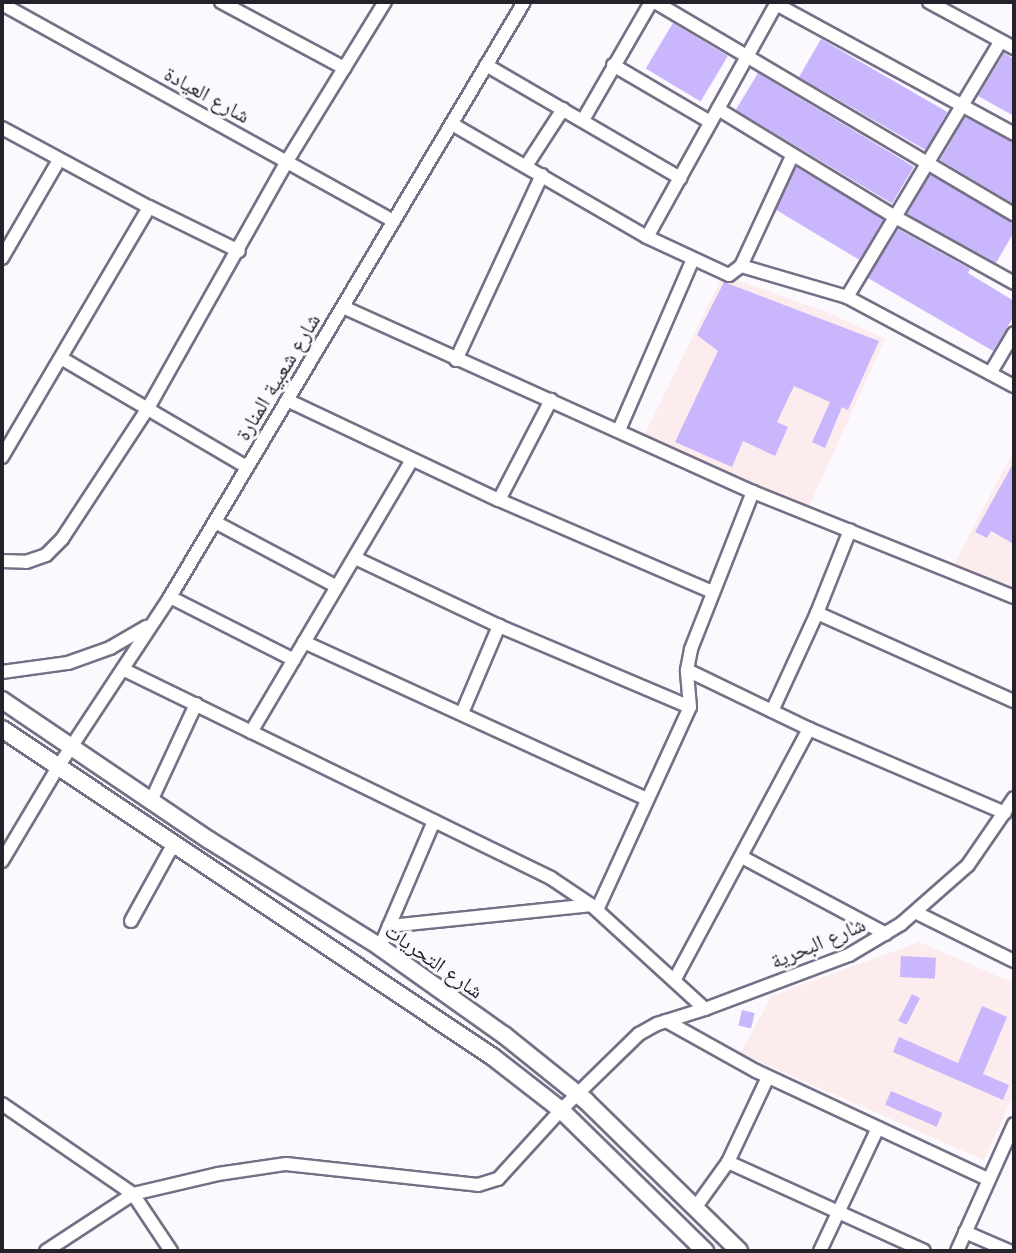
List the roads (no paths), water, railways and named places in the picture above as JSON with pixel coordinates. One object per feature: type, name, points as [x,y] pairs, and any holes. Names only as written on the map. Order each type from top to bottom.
[{"type":"main road","name":"شارع التحريات","points":[[2,700],[151,801],[380,947],[504,1035],[577,1094],[739,1251]]},
{"type":"main road","points":[[2,729],[456,1031],[561,1110],[705,1251]]},
{"type":"street","points":[[221,2],[344,68]]},
{"type":"street","points":[[2,561],[26,562],[46,555],[54,547],[148,408],[239,251],[287,161],[385,2]]},
{"type":"street","name":"شارع شعبية المنارة","points":[[2,861],[58,767],[149,625],[170,597],[524,2]]},
{"type":"street","points":[[583,120],[613,65],[653,2],[1014,214]]},
{"type":"street","points":[[677,15],[685,2]]},
{"type":"street","points":[[930,2],[1014,48]]},
{"type":"street","points":[[648,237],[776,3],[962,108],[1014,134]]},
{"type":"street","name":"شارع العيادة","points":[[2,4],[394,221]]},
{"type":"street","points":[[847,297],[1000,42]]},
{"type":"street","points":[[486,65],[680,178]]},
{"type":"street","points":[[613,65],[710,122]]},
{"type":"street","points":[[526,166],[563,108]]},
{"type":"street","points":[[718,108],[895,217],[1014,283]]},
{"type":"street","points":[[452,124],[648,237],[729,275],[741,266],[792,156]]},
{"type":"street","points":[[2,128],[149,207],[239,251]]},
{"type":"street","points":[[4,251],[60,160]]},
{"type":"street","points":[[456,360],[542,175]]},
{"type":"street","points":[[2,457],[6,440],[61,358],[149,207]]},
{"type":"street","points":[[619,430],[693,259]]},
{"type":"street","points":[[741,266],[847,297],[1014,386]]},
{"type":"street","points":[[342,307],[753,492],[1014,597]]},
{"type":"street","points":[[990,372],[1014,333]]},
{"type":"street","points":[[61,358],[247,467]]},
{"type":"street","points":[[287,400],[499,500],[713,592]]},
{"type":"street","points":[[499,500],[551,400]]},
{"type":"street","points":[[251,732],[411,460]]},
{"type":"street","points":[[594,907],[690,707],[687,670],[691,649],[753,492]]},
{"type":"street","points":[[215,522],[337,587]]},
{"type":"street","points":[[772,711],[817,614],[850,530]]},
{"type":"street","points":[[355,558],[499,626],[690,707]]},
{"type":"street","points":[[170,597],[294,660]]},
{"type":"street","points":[[817,614],[1014,701]]},
{"type":"street","points":[[2,672],[46,668],[89,656],[149,625]]},
{"type":"street","points":[[462,713],[499,626]]},
{"type":"street","points":[[304,642],[648,799]]},
{"type":"street","points":[[123,669],[551,878],[594,907],[705,1009]]},
{"type":"street","points":[[687,670],[809,729],[1006,813]]},
{"type":"street","points":[[151,801],[196,704]]},
{"type":"street","points":[[675,979],[809,729]]},
{"type":"street","name":"شارع البحرية","points":[[46,1251],[133,1194],[218,1174],[286,1164],[478,1185],[498,1179],[561,1110],[633,1039],[666,1021],[849,955],[917,913],[968,864],[1014,798]]},
{"type":"street","points":[[380,947],[434,821]]},
{"type":"street","points":[[131,921],[173,845]]},
{"type":"street","points":[[742,857],[886,934]]},
{"type":"street","points":[[389,926],[594,907]]},
{"type":"street","points":[[917,913],[1014,961]]},
{"type":"street","points":[[666,1021],[768,1077],[988,1180]]},
{"type":"street","points":[[695,1208],[728,1163],[768,1077]]},
{"type":"street","points":[[2,1104],[133,1194],[171,1251]]},
{"type":"street","points":[[957,1251],[1014,1124]]},
{"type":"street","points":[[820,1251],[878,1128]]},
{"type":"street","points":[[1001,1152],[1014,1158]]},
{"type":"street","points":[[728,1163],[924,1251]]},
{"type":"street","points":[[965,1232],[1009,1251]]}]
